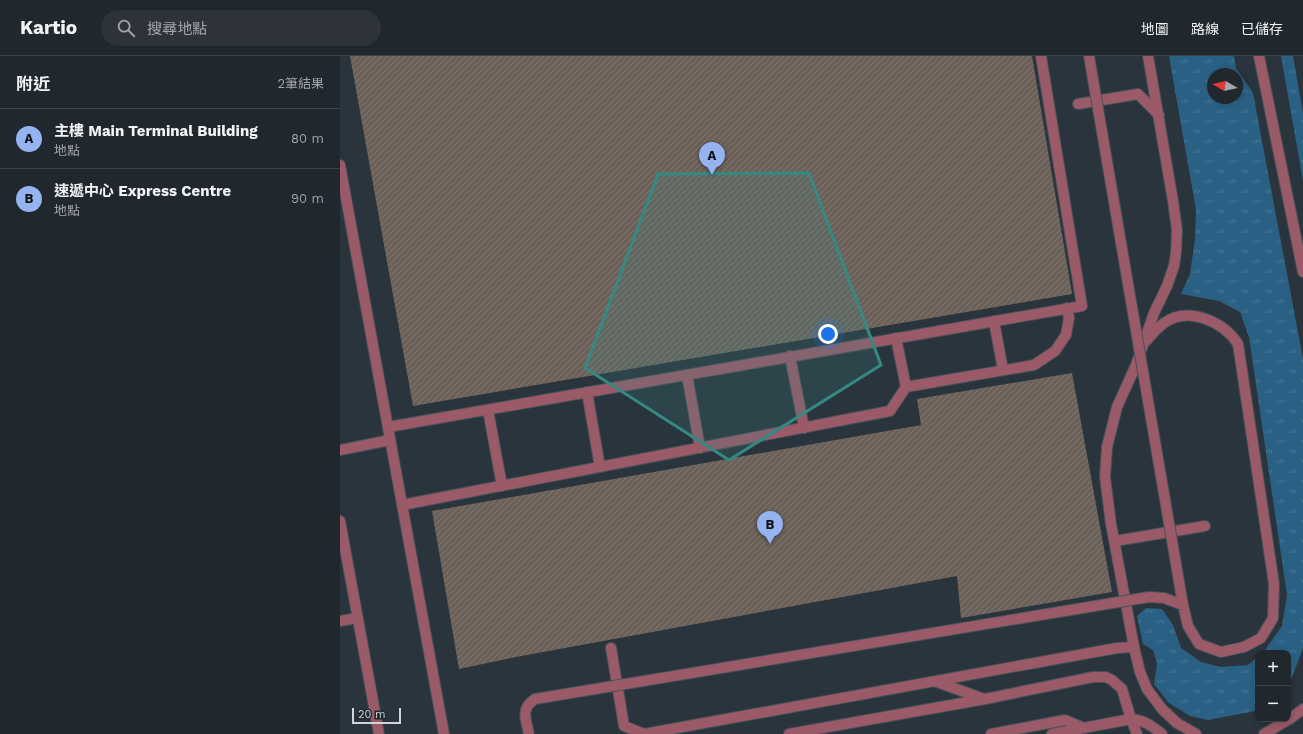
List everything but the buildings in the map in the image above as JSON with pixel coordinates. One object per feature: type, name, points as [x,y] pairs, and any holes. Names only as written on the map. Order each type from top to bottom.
[{"type":"street","points":[[388,427],[1082,306],[1041,56]]},
{"type":"street","points":[[1089,56],[1183,605],[1188,626],[1199,644],[1221,652],[1244,647],[1261,638],[1273,618],[1274,584],[1238,344],[1233,336],[1214,322],[1193,316],[1179,316],[1164,323],[1144,343]]},
{"type":"street","points":[[1148,56],[1177,230],[1176,252],[1174,266],[1167,286],[1154,313],[1136,365],[1117,407],[1107,448],[1105,477],[1111,524],[1140,672],[1147,689],[1162,709],[1177,723],[1196,734]]},
{"type":"street","points":[[1259,56],[1303,272]]},
{"type":"street","points":[[1078,104],[1138,94],[1159,115]]},
{"type":"street","points":[[340,165],[344,205],[388,427],[444,734]]},
{"type":"street","points":[[906,387],[1034,365],[1055,351],[1066,335],[1068,318],[1067,308]]},
{"type":"street","points":[[994,321],[1003,370]]},
{"type":"street","points":[[402,505],[890,411],[906,387],[896,338]]},
{"type":"street","points":[[790,356],[804,428]]},
{"type":"street","points":[[687,375],[700,448]]},
{"type":"street","points":[[587,392],[600,467]]},
{"type":"street","points":[[488,410],[502,486]]},
{"type":"street","points":[[340,450],[390,440]]},
{"type":"street","points":[[340,521],[379,734]]},
{"type":"street","points":[[1115,541],[1205,526]]},
{"type":"street","points":[[528,734],[524,711],[528,704],[535,699],[1149,597],[1164,598],[1183,605]]},
{"type":"street","points":[[340,621],[358,618]]},
{"type":"street","points":[[611,648],[624,726],[644,734],[1117,648],[1134,647]]},
{"type":"street","points":[[789,734],[985,699],[1093,677],[1112,680],[1122,689],[1137,734]]},
{"type":"street","points":[[935,682],[985,699]]},
{"type":"street","points":[[1264,734],[1303,709]]},
{"type":"street","points":[[1052,734],[1131,719],[1139,720],[1148,724],[1162,734]]},
{"type":"street","points":[[991,734],[1065,720],[1084,728]]},
{"type":"highlighted area","points":[[809,173],[881,365],[729,460],[585,368],[658,174]]},
{"type":"green space","points":[[1169,56],[1234,56],[1236,68],[1207,68],[1207,104],[1243,104],[1243,78],[1253,93],[1303,359],[1303,648],[1291,680],[1291,650],[1265,650],[1282,626],[1287,595],[1249,337],[1240,312],[1219,301],[1181,294],[1190,274],[1195,239],[1196,210]]},
{"type":"green space","points":[[1281,56],[1293,56],[1303,113],[1303,181]]},
{"type":"green space","points":[[1146,608],[1162,609],[1173,625],[1181,648],[1201,662],[1221,667],[1248,665],[1255,659],[1255,711],[1208,720],[1190,716],[1169,703],[1154,684],[1157,664],[1153,650],[1143,644],[1137,616]]},
{"type":"place","name":"主樓 Main Terminal Building","points":[[712,175]]},
{"type":"place","name":"速遞中心 Express Centre","points":[[770,544]]}]
